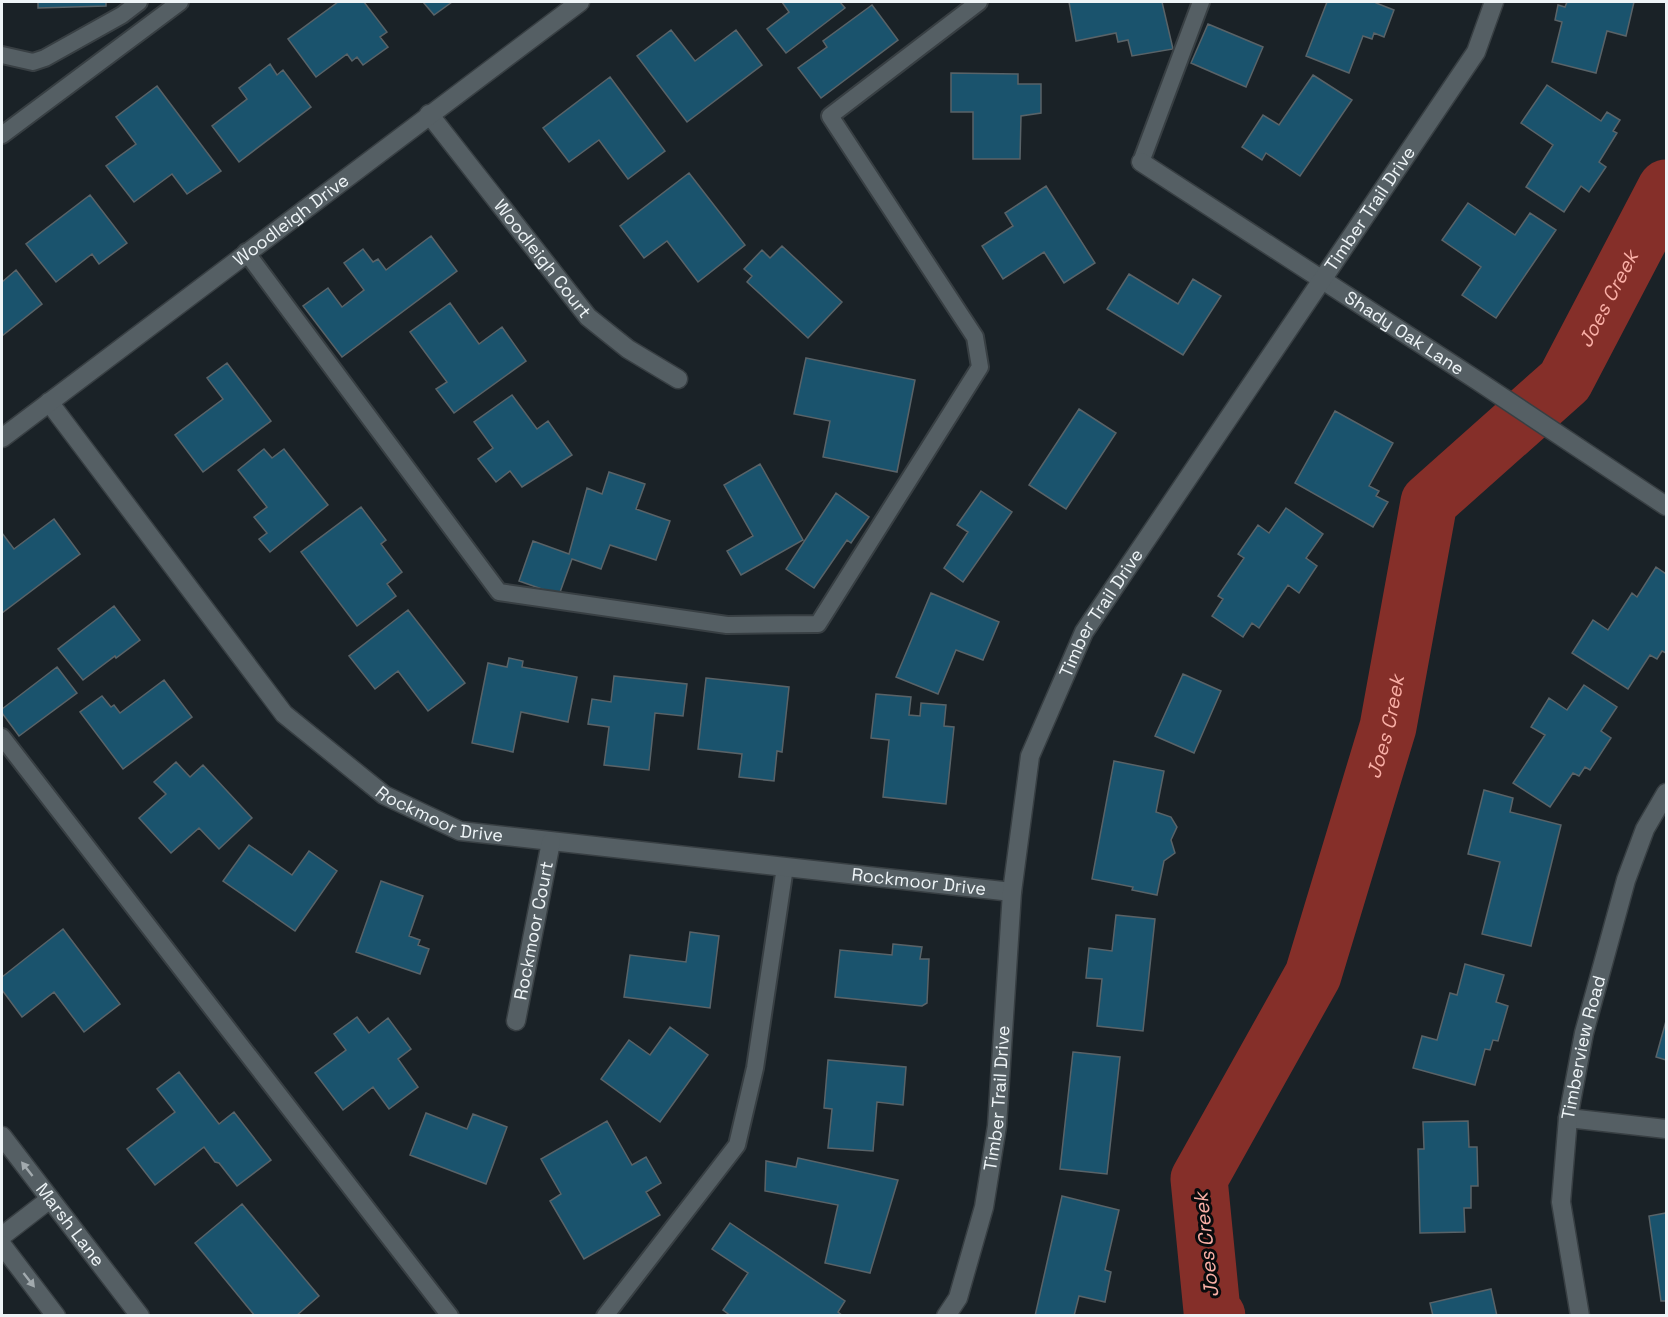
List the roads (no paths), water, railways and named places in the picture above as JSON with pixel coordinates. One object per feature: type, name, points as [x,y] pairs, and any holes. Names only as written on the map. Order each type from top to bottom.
[{"type":"street","name":"Woodleigh Drive","points":[[2,438],[580,2]]},
{"type":"street","name":"Timber Trail Drive","points":[[946,1316],[958,1298],[984,1207],[997,1126],[1012,892],[1030,756],[1084,632],[1476,52],[1494,2]]},
{"type":"street","name":"Woodleigh Court","points":[[429,114],[588,316],[628,349],[678,379]]},
{"type":"street","name":"Shady Oak Lane","points":[[1141,162],[1491,389],[1666,506]]},
{"type":"street","name":"Rockmoor Drive","points":[[49,402],[284,714],[393,800],[460,831],[1012,892]]},
{"type":"street","name":"Timberview Road","points":[[1580,1316],[1561,1202],[1568,1118],[1584,1033],[1626,880],[1645,829],[1666,793]]},
{"type":"street","name":"Rockmoor Court","points":[[516,1021],[551,842]]},
{"type":"street","points":[[1568,1118],[1666,1129]]},
{"type":"street","name":"Marsh Lane","points":[[2,1136],[140,1316]]},
{"type":"street","points":[[2,1236],[50,1199]]},
{"type":"street","points":[[2,1245],[56,1316]]},
{"type":"lane","points":[[2,55],[33,62],[45,58],[122,15],[139,2]]},
{"type":"lane","points":[[2,135],[180,2]]},
{"type":"lane","points":[[246,252],[499,592],[727,625],[818,624],[980,368],[975,337],[830,116],[979,2]]},
{"type":"lane","points":[[1141,162],[1201,2]]},
{"type":"lane","points":[[2,737],[450,1316]]},
{"type":"lane","points":[[605,1316],[738,1145],[755,1068],[785,867]]},
{"type":"waterway","name":"Joes Creek","points":[[1217,1316],[1212,1311],[1199,1179],[1313,975],[1388,727],[1429,502],[1565,381],[1666,188]]}]
